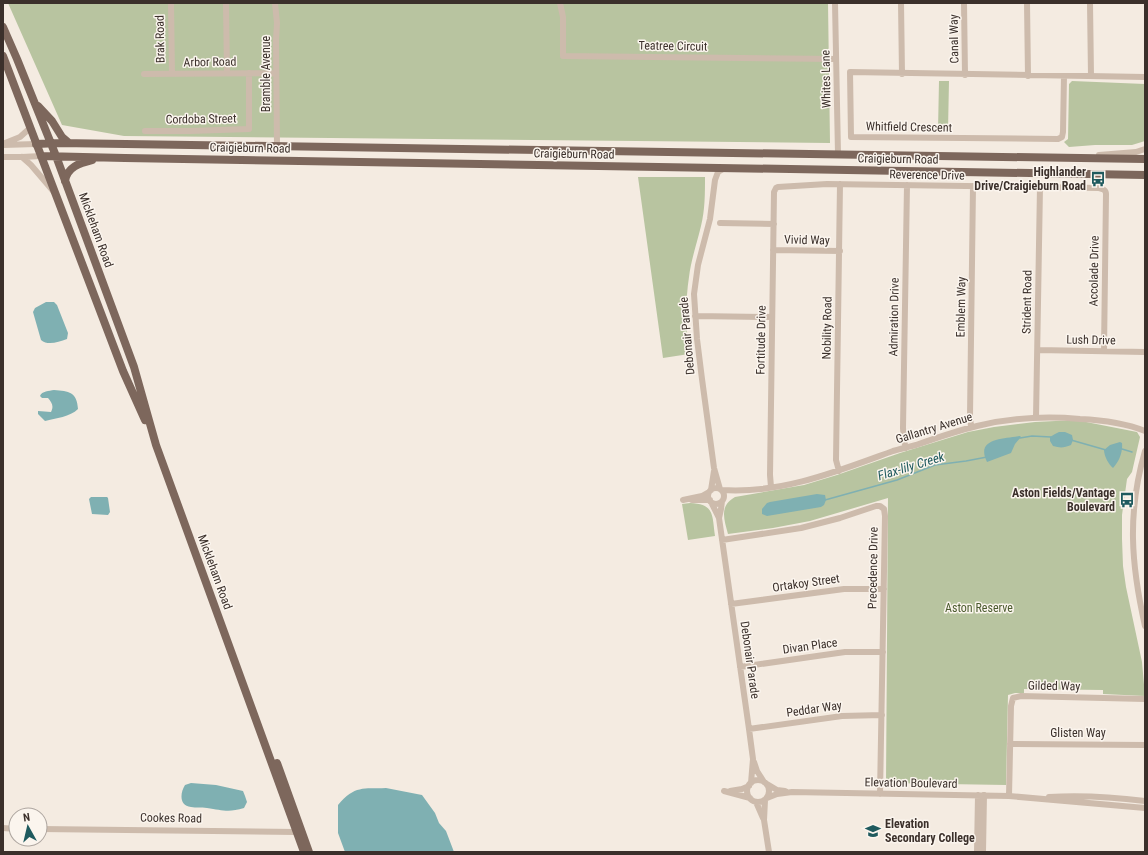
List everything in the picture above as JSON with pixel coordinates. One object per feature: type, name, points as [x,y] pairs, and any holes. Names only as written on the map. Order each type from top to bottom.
[{"type":"main road","name":"Mickleham Road","points":[[3,27],[51,143],[134,367],[156,445]]},
{"type":"main road","name":"Mickleham Road","points":[[3,56],[123,371],[156,445],[252,707],[269,742],[296,832],[304,852]]},
{"type":"main road","points":[[34,100],[52,121],[62,138],[68,144]]},
{"type":"main road","name":"Craigieburn Road","points":[[36,144],[1145,158]]},
{"type":"main road","name":"Craigieburn Road","points":[[41,156],[1141,175]]},
{"type":"main road","points":[[65,181],[68,172],[76,166],[90,160],[104,158]]},
{"type":"main road","name":"Mickleham Road","points":[[296,832],[309,852]]},
{"type":"street","name":"Brak Road","points":[[171,3],[172,74]]},
{"type":"street","points":[[226,3],[227,73]]},
{"type":"street","name":"Bramble Avenue","points":[[275,3],[277,23],[277,146]]},
{"type":"street","name":"Teatree Circuit","points":[[560,3],[563,18],[563,56],[836,59]]},
{"type":"street","name":"Whites Lane","points":[[835,3],[838,154]]},
{"type":"street","points":[[901,3],[902,74]]},
{"type":"street","name":"Canal Way","points":[[964,3],[965,75]]},
{"type":"street","points":[[1027,3],[1028,76]]},
{"type":"street","points":[[1090,3],[1091,76]]},
{"type":"street","name":"Whitfield Crescent","points":[[1064,76],[1063,132],[1062,137],[1058,139],[851,137],[850,72],[1145,77]]},
{"type":"street","name":"Cordoba Street","points":[[145,131],[249,129],[249,73]]},
{"type":"street","name":"Arbor Road","points":[[144,74],[276,73]]},
{"type":"street","points":[[3,144],[20,137],[30,128]]},
{"type":"street","name":"Craigieburn Road","points":[[3,144],[36,144]]},
{"type":"street","points":[[1079,157],[1136,152],[1145,149]]},
{"type":"street","name":"Craigieburn Road","points":[[3,157],[41,156]]},
{"type":"street","points":[[22,157],[31,165],[56,195]]},
{"type":"street","points":[[706,168],[711,172],[715,180]]},
{"type":"street","points":[[715,180],[718,172],[725,168]]},
{"type":"street","points":[[1141,175],[1145,180]]},
{"type":"street","name":"Debonair Parade","points":[[715,180],[710,219],[696,277],[694,294],[698,346],[714,468],[721,490]]},
{"type":"street","name":"Reverence Drive","points":[[774,192],[776,188],[780,186],[840,184],[1099,188],[1105,192]]},
{"type":"street","name":"Nobility Road","points":[[839,471],[836,460],[840,184]]},
{"type":"street","name":"Admiration Drive","points":[[906,448],[903,428],[907,185]]},
{"type":"street","name":"Emblem Way","points":[[971,427],[973,186]]},
{"type":"street","name":"Strident Road","points":[[1036,418],[1040,187]]},
{"type":"street","name":"Fortitude Drive","points":[[771,487],[774,192]]},
{"type":"street","name":"Accolade Drive","points":[[1104,351],[1105,192]]},
{"type":"street","points":[[720,223],[774,224]]},
{"type":"street","name":"Vivid Way","points":[[773,250],[840,251]]},
{"type":"street","points":[[695,316],[772,317]]},
{"type":"street","name":"Lush Drive","points":[[1038,350],[1145,352]]},
{"type":"street","name":"Gallantry Avenue","points":[[721,490],[745,491],[805,481],[971,427],[1005,420],[1056,417],[1086,419],[1145,429]]},
{"type":"street","points":[[1145,451],[1133,514],[1132,546],[1135,579],[1143,609],[1145,626]]},
{"type":"street","name":"Debonair Parade","points":[[710,491],[714,468]]},
{"type":"street","points":[[1138,482],[1145,484]]},
{"type":"street","points":[[716,488],[721,490],[724,495],[723,500],[716,504],[711,501],[685,499],[702,496],[710,491],[716,488]]},
{"type":"street","points":[[710,491],[708,496],[711,501]]},
{"type":"street","name":"Gallantry Avenue","points":[[723,500],[745,491]]},
{"type":"street","name":"Debonair Parade","points":[[719,518],[723,500]]},
{"type":"street","name":"Debonair Parade","points":[[711,501],[719,518],[749,729],[753,759],[750,785]]},
{"type":"street","name":"Precedence Drive","points":[[722,540],[801,528],[840,518],[873,507],[880,506],[884,509],[880,794]]},
{"type":"street","name":"Ortakoy Street","points":[[731,604],[844,589],[884,589]]},
{"type":"street","name":"Divan Place","points":[[740,667],[845,652],[883,652]]},
{"type":"street","name":"Gilded Way","points":[[1009,796],[1011,704],[1013,698],[1145,699]]},
{"type":"street","name":"Peddar Way","points":[[749,729],[842,716],[882,715]]},
{"type":"street","name":"Glisten Way","points":[[1010,744],[1145,745]]},
{"type":"street","name":"Debonair Parade","points":[[753,759],[765,783]]},
{"type":"street","points":[[766,799],[759,802],[724,791],[734,791],[750,785],[757,780],[765,783],[769,788],[766,799],[764,820],[769,852]]},
{"type":"street","name":"Elevation Boulevard","points":[[765,783],[777,790],[792,792],[1009,796],[1145,808]]},
{"type":"street","points":[[750,785],[747,792],[764,820]]},
{"type":"street","name":"Elevation Boulevard","points":[[766,799],[777,794],[792,792]]},
{"type":"street","points":[[977,852],[981,795]]},
{"type":"street","points":[[981,795],[983,852]]},
{"type":"street","name":"Elevation Boulevard","points":[[1030,797],[1094,796],[1145,801]]},
{"type":"street","name":"Cookes Road","points":[[48,829],[296,832]]},
{"type":"street","points":[[296,832],[294,836],[300,852]]},
{"type":"green space","points":[[8,3],[828,3],[830,143],[124,136],[62,125]]},
{"type":"green space","points":[[939,81],[949,81],[948,130],[938,130]]},
{"type":"green space","points":[[1072,81],[1145,84],[1145,141],[1132,145],[1069,147],[1064,142],[1068,139],[1069,84]]},
{"type":"green space","points":[[638,177],[705,177],[703,214],[691,264],[687,296],[686,316],[689,354],[663,358]]},
{"type":"green space","name":"Aston Reserve","points":[[1076,420],[1137,432],[1140,437],[1132,472],[1127,479],[1122,515],[1122,539],[1123,566],[1126,587],[1142,662],[1145,696],[1103,694],[1103,690],[1024,689],[1024,693],[1008,695],[1006,785],[886,783],[888,498],[810,521],[728,534],[724,518],[727,504],[735,497],[804,485],[968,432],[1035,422]]},
{"type":"green space","points":[[690,503],[708,508],[711,512],[715,536],[688,540],[682,504]]},
{"type":"water","points":[[46,302],[54,302],[57,305],[68,333],[67,339],[50,343],[41,340],[33,312],[35,308]]},
{"type":"water","points":[[54,390],[68,392],[74,396],[78,409],[67,416],[45,421],[38,414],[38,411],[51,412],[52,405],[48,398],[42,398],[40,396],[44,392]]},
{"type":"water","points":[[1059,432],[1065,432],[1072,435],[1073,440],[1071,445],[1066,447],[1053,446],[1050,441],[1050,437]]},
{"type":"water","points":[[1021,437],[1015,444],[1011,453],[987,462],[984,454],[985,448],[988,444],[999,439]]},
{"type":"water","points":[[1120,442],[1122,443],[1121,453],[1119,460],[1113,468],[1107,460],[1104,450],[1110,445]]},
{"type":"water","points":[[817,494],[825,495],[826,500],[824,505],[821,507],[767,516],[762,514],[762,509],[767,503]]},
{"type":"water","points":[[91,497],[108,498],[110,512],[108,515],[92,514],[89,499]]},
{"type":"water","points":[[191,783],[216,785],[243,791],[247,802],[244,808],[229,811],[187,806],[183,802],[182,792],[185,785]]},
{"type":"water","points":[[386,788],[422,795],[435,813],[439,823],[446,831],[454,852],[345,852],[338,833],[338,805],[349,794],[360,789]]},
{"type":"waterway","name":"Flax-lily Creek","points":[[1020,438],[1032,436],[1051,437]]},
{"type":"waterway","name":"Flax-lily Creek","points":[[1071,440],[1106,450]]},
{"type":"waterway","name":"Flax-lily Creek","points":[[1122,449],[1132,452]]},
{"type":"waterway","name":"Flax-lily Creek","points":[[825,500],[897,480],[935,465],[987,457]]},
{"type":"place","name":"Highlander Drive/Craigieburn Road","points":[[1098,179]]},
{"type":"place","name":"Aston Fields/Vantage Boulevard","points":[[1127,500]]},
{"type":"place","name":"Elevation Secondary College","points":[[873,831]]}]
